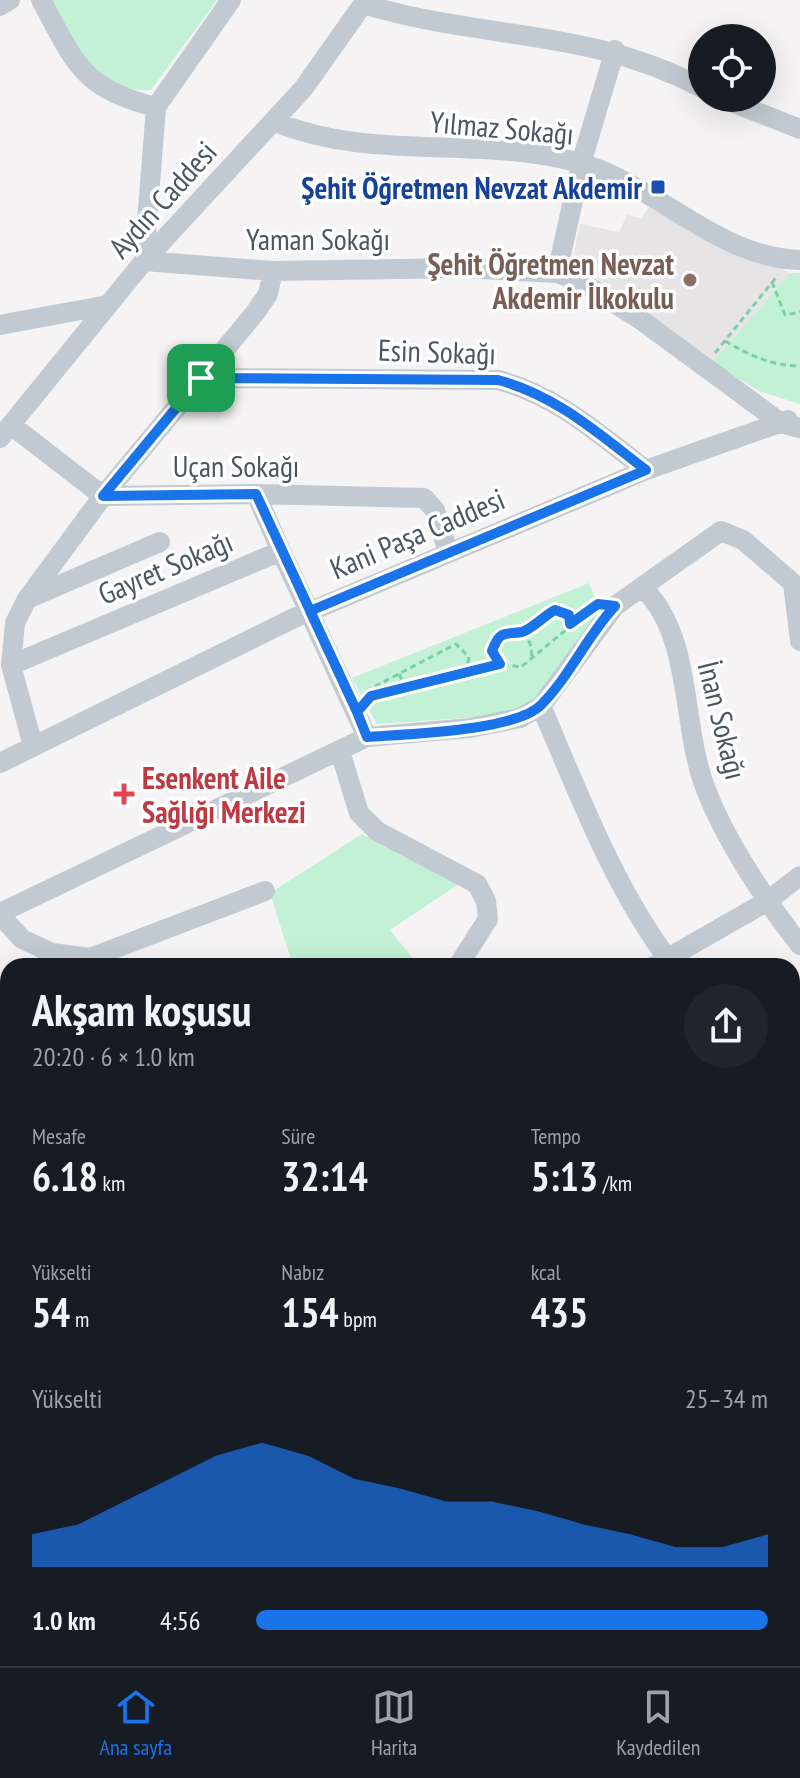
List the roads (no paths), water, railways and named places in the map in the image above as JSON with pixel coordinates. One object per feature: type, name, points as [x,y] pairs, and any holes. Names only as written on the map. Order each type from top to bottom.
[{"type":"street","points":[[0,6],[10,0]]},
{"type":"street","points":[[41,0],[75,62],[91,81],[112,94],[156,107]]},
{"type":"street","points":[[144,261],[156,107],[231,0]]},
{"type":"street","points":[[364,2],[424,22],[564,39],[615,50],[688,82]]},
{"type":"street","name":"Aydın Caddesi","points":[[5,432],[144,261],[275,122],[364,2]]},
{"type":"street","points":[[557,273],[581,164],[615,50]]},
{"type":"street","points":[[757,112],[800,129]]},
{"type":"street","name":"Yılmaz Sokağı","points":[[275,122],[329,140],[399,148],[513,152],[581,164],[635,186],[746,249],[795,260]]},
{"type":"street","name":"Yaman Sokağı","points":[[144,261],[273,271],[464,268],[557,273],[581,282],[641,320],[703,369],[794,423]]},
{"type":"street","points":[[33,746],[11,665],[15,623],[27,599],[103,496],[268,294],[273,271]]},
{"type":"street","points":[[0,325],[108,305]]},
{"type":"street","name":"Esin Sokağı","points":[[201,378],[498,380],[539,393],[564,408],[646,470]]},
{"type":"street","name":"Kani Paşa Caddesi","points":[[0,763],[310,611],[646,470],[794,423]]},
{"type":"street","points":[[5,432],[103,496]]},
{"type":"street","points":[[256,494],[281,551]]},
{"type":"street","name":"Uçan Sokağı","points":[[103,496],[256,494],[424,498],[435,510],[448,552]]},
{"type":"street","points":[[265,891],[90,958],[52,953],[22,939],[0,914],[367,737],[470,728],[520,718],[541,706],[615,606],[644,589],[721,531],[743,540],[793,583],[800,641]]},
{"type":"street","points":[[27,599],[160,542]]},
{"type":"street","name":"Gayret Sokağı","points":[[11,665],[281,551],[367,737]]},
{"type":"street","name":"İnan Sokağı","points":[[644,589],[654,599],[670,629],[705,787],[766,902],[800,945]]},
{"type":"street","points":[[541,706],[596,831],[661,958]]},
{"type":"street","points":[[340,751],[359,813],[377,831],[477,884],[486,901],[488,919],[463,958]]},
{"type":"street","points":[[674,958],[766,902],[800,876]]},
{"type":"place","name":"Şehit Öğretmen Nevzat Akdemir","points":[[658,187]]},
{"type":"place","name":"Şehit Öğretmen Nevzat Akdemir İlkokulu","points":[[690,280]]},
{"type":"place","name":"Esenkent Aile Sağlığı Merkezi","points":[[124,794]]}]
